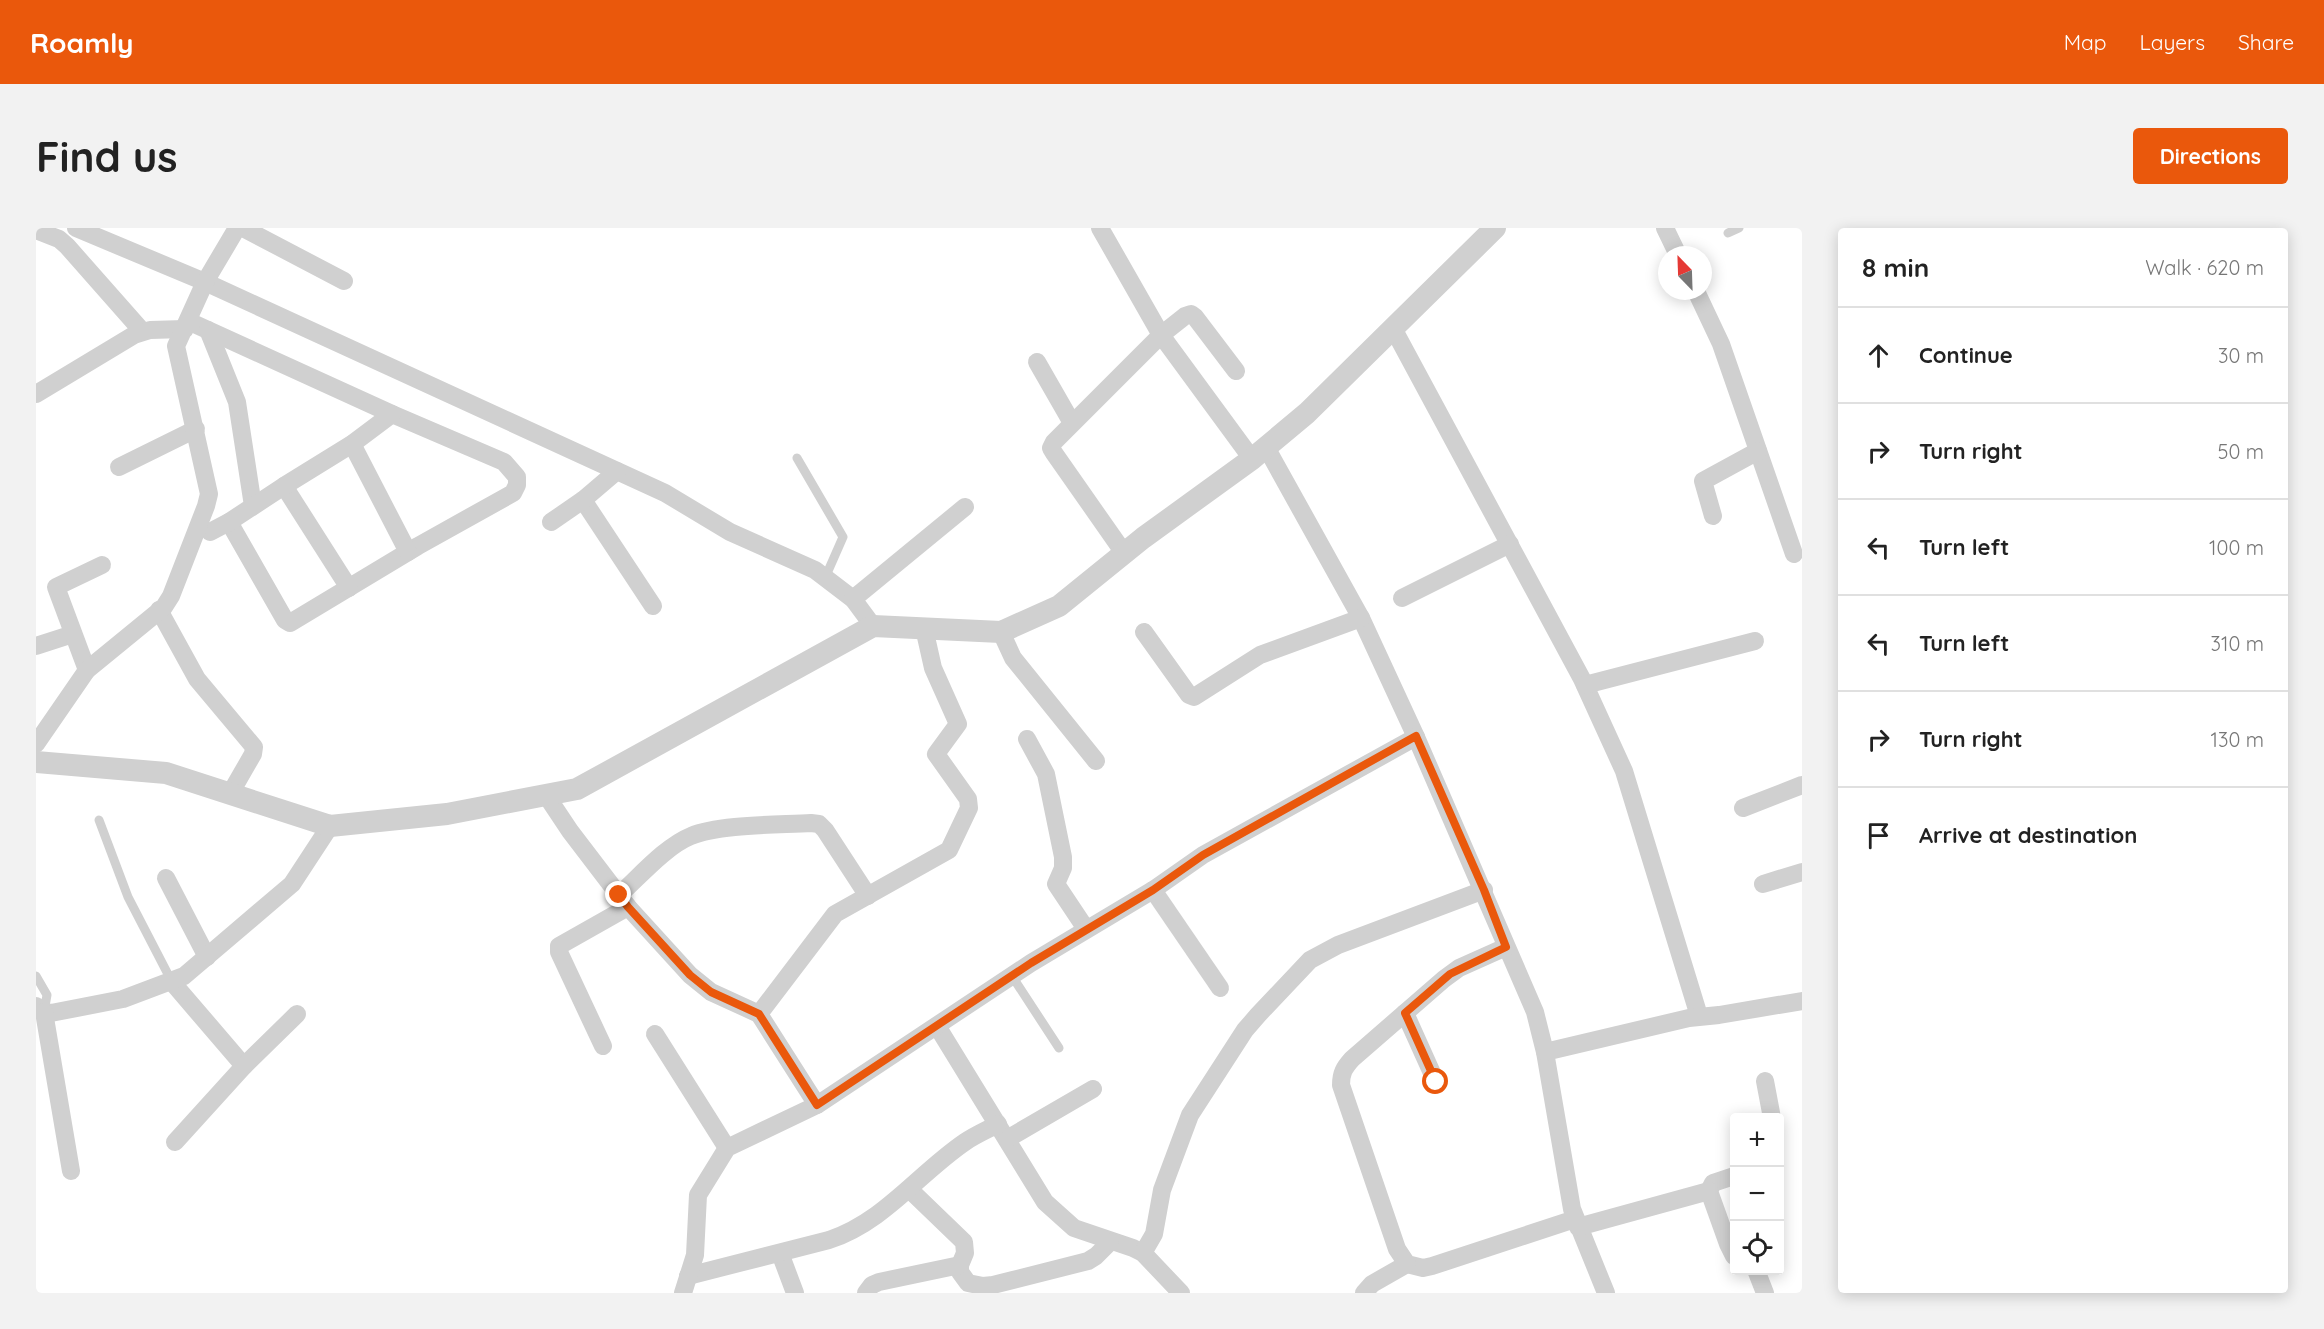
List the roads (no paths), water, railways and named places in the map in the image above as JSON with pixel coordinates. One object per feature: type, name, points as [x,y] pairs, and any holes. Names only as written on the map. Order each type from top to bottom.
[{"type":"street","points":[[76,228],[205,282],[665,493],[730,532],[814,570],[853,599],[873,626]]},
{"type":"street","points":[[36,744],[87,670],[159,610],[171,596],[209,494],[176,346],[205,282],[237,228]]},
{"type":"street","points":[[243,228],[344,280]]},
{"type":"street","points":[[1100,228],[1161,335],[1259,453],[1361,618],[1416,736],[1535,1011],[1545,1052],[1576,1223],[1606,1293]]},
{"type":"street","points":[[36,762],[166,773],[330,826],[447,814],[577,789],[873,626],[1001,632],[1059,606],[1124,553],[1259,453],[1307,413],[1394,330],[1495,228]]},
{"type":"street","points":[[1665,228],[1674,246]]},
{"type":"street","points":[[36,230],[59,239],[67,246],[142,331]]},
{"type":"street","points":[[1700,300],[1721,344],[1794,554]]},
{"type":"street","points":[[1124,553],[1051,448],[1054,442],[1161,335],[1185,316],[1191,314],[1236,371]]},
{"type":"street","points":[[36,394],[142,331],[187,325],[208,330],[504,462],[517,477],[517,485],[513,492],[290,623],[285,620],[229,522]]},
{"type":"street","points":[[208,330],[237,402],[253,506]]},
{"type":"street","points":[[1394,330],[1585,685],[1624,771],[1699,1016]]},
{"type":"street","points":[[1037,362],[1072,423]]},
{"type":"street","points":[[210,532],[352,444],[392,414]]},
{"type":"street","points":[[119,467],[196,429]]},
{"type":"street","points":[[352,444],[408,552]]},
{"type":"street","points":[[1713,516],[1702,481],[1758,451]]},
{"type":"street","points":[[551,522],[583,500],[616,471]]},
{"type":"street","points":[[284,486],[349,588]]},
{"type":"street","points":[[583,500],[653,606]]},
{"type":"street","points":[[853,599],[964,507]]},
{"type":"street","points":[[1402,598],[1510,544]]},
{"type":"street","points":[[87,670],[56,587],[102,564]]},
{"type":"street","points":[[159,610],[197,678],[254,747],[253,754],[230,794]]},
{"type":"street","points":[[1144,632],[1189,695],[1194,697],[1260,655],[1361,618]]},
{"type":"street","points":[[759,1014],[831,918],[949,850],[969,808],[968,799],[936,754],[958,724],[934,672],[924,628]]},
{"type":"street","points":[[1001,632],[1013,658],[1096,761]]},
{"type":"street","points":[[36,646],[73,634]]},
{"type":"street","points":[[1585,685],[1755,641]]},
{"type":"street","points":[[685,1285],[695,1255],[698,1195],[727,1148],[817,1105],[1012,976],[1153,890],[1203,855],[1416,736]]},
{"type":"street","points":[[1027,740],[1046,774],[1064,857],[1063,868],[1056,884],[1086,929]]},
{"type":"street","points":[[1743,808],[1802,786]]},
{"type":"street","points":[[546,795],[570,831],[624,901],[690,975],[711,992],[759,1014],[817,1105]]},
{"type":"street","points":[[603,1046],[560,952],[559,945],[624,901],[675,845],[690,836],[710,830],[819,824],[868,896]]},
{"type":"street","points":[[40,1009],[51,1013],[116,1001],[184,976],[292,884],[330,826]]},
{"type":"street","points":[[1763,884],[1802,872]]},
{"type":"street","points":[[166,878],[207,957]]},
{"type":"street","points":[[1153,890],[1220,988]]},
{"type":"street","points":[[1143,1253],[1154,1234],[1162,1190],[1190,1115],[1245,1030],[1300,970],[1322,952],[1338,945],[1484,890]]},
{"type":"street","points":[[1506,947],[1450,974],[1352,1059],[1344,1068],[1341,1076],[1341,1085],[1397,1249],[1407,1264],[1423,1268],[1432,1266],[1576,1223],[1709,1191]]},
{"type":"street","points":[[172,982],[244,1066]]},
{"type":"street","points":[[1545,1052],[1699,1016],[1719,1015],[1802,1001]]},
{"type":"street","points":[[40,1009],[71,1171]]},
{"type":"street","points":[[1405,1013],[1436,1082]]},
{"type":"street","points":[[175,1142],[244,1066],[297,1014]]},
{"type":"street","points":[[937,1026],[1037,1190],[1053,1211],[1074,1228],[1143,1253],[1181,1293]]},
{"type":"street","points":[[655,1034],[727,1148]]},
{"type":"street","points":[[1765,1081],[1771,1113]]},
{"type":"street","points":[[685,1285],[780,1253],[836,1238],[884,1210],[962,1144],[1002,1132],[1093,1089]]},
{"type":"street","points":[[1730,1177],[1713,1183],[1709,1191],[1730,1248]]},
{"type":"street","points":[[909,1189],[964,1242],[965,1253],[960,1272],[968,1283],[993,1285],[1088,1261],[1110,1242]]},
{"type":"street","points":[[780,1253],[795,1293]]},
{"type":"street","points":[[1364,1293],[1372,1284],[1407,1264]]},
{"type":"street","points":[[866,1293],[872,1285],[879,1282],[960,1265]]},
{"type":"street","points":[[1758,1275],[1765,1293]]},
{"type":"lane","points":[[1728,233],[1739,228]]},
{"type":"lane","points":[[797,458],[843,537],[825,578]]},
{"type":"lane","points":[[99,820],[128,897],[172,982]]},
{"type":"lane","points":[[36,975],[47,995],[40,1009]]},
{"type":"lane","points":[[1012,976],[1059,1048]]}]
